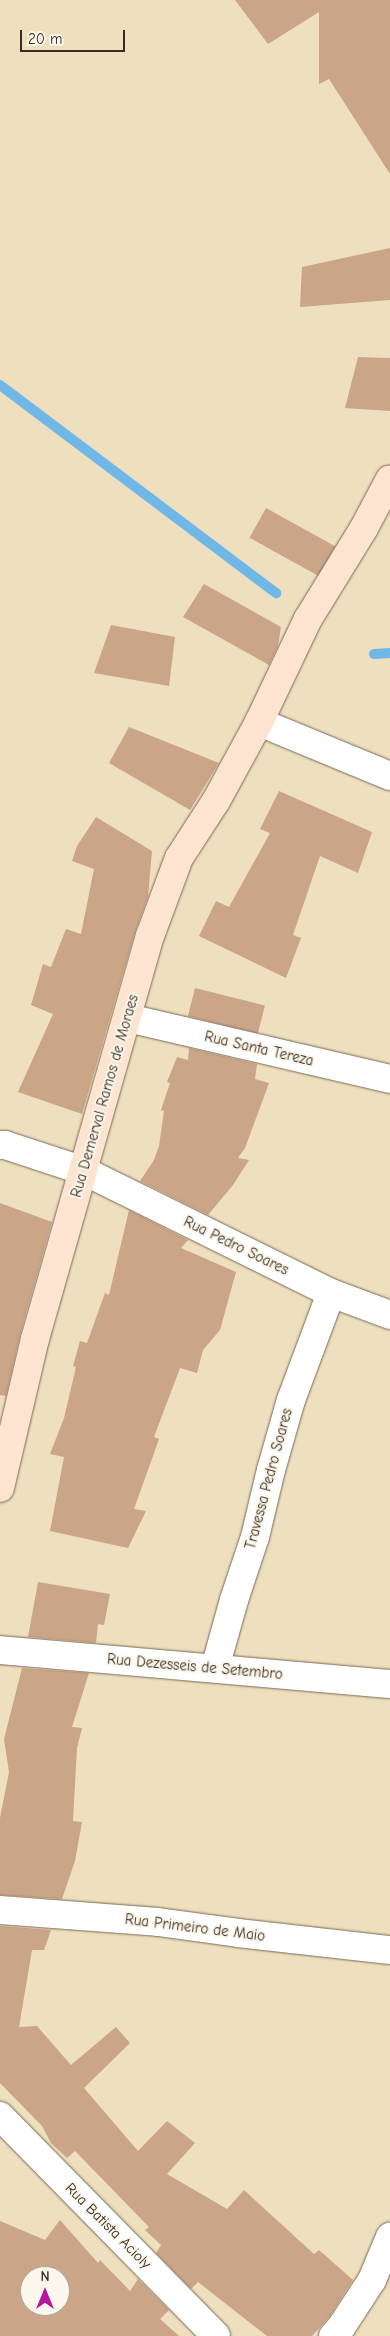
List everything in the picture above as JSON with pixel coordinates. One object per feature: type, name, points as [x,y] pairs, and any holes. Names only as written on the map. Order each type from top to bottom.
[{"type":"street","name":"Rua Demerval Ramos de Moraes","points":[[0,1488],[35,1339],[150,936],[179,858],[216,801],[258,722],[308,619],[364,528],[390,479]]},
{"type":"street","points":[[258,722],[390,776]]},
{"type":"street","name":"Rua Santa Tereza","points":[[128,1018],[390,1079]]},
{"type":"street","name":"Rua Pedro Soares","points":[[0,1145],[6,1145],[84,1172],[332,1293],[390,1315]]},
{"type":"street","name":"Travessa Pedro Soares","points":[[215,1668],[234,1600],[255,1537],[271,1470],[291,1400],[332,1293]]},
{"type":"street","name":"Rua Dezesseis de Setembro","points":[[0,1650],[390,1684]]},
{"type":"street","name":"Rua Primeiro de Maio","points":[[0,1910],[158,1922],[390,1950]]},
{"type":"street","name":"Rua Batista Acioly","points":[[0,2116],[216,2336]]},
{"type":"street","points":[[333,2336],[342,2326],[372,2280],[390,2237]]},
{"type":"building","points":[[235,0],[390,0],[390,174],[329,79],[319,84],[319,12],[268,44]]},
{"type":"building","points":[[390,248],[390,300],[300,307],[302,267]]},
{"type":"building","points":[[358,357],[390,358],[390,411],[345,408]]},
{"type":"building","points":[[266,508],[335,546],[319,576],[250,538]]},
{"type":"building","points":[[204,584],[281,627],[278,646],[269,665],[183,617]]},
{"type":"building","points":[[111,625],[175,637],[169,686],[94,673]]},
{"type":"building","points":[[129,727],[219,763],[190,810],[109,763]]},
{"type":"building","points":[[279,791],[372,832],[358,873],[320,856],[293,935],[301,938],[286,978],[199,936],[216,901],[229,907],[270,833],[260,829]]},
{"type":"building","points":[[96,817],[152,851],[148,897],[135,932],[82,1114],[18,1092],[53,1014],[31,1005],[43,964],[51,967],[66,929],[81,934],[94,869],[72,861],[77,846]]},
{"type":"building","points":[[195,988],[265,1005],[258,1034],[188,1016]]},
{"type":"building","points":[[189,1048],[257,1064],[255,1079],[269,1083],[245,1148],[238,1158],[249,1160],[233,1185],[208,1215],[140,1181],[154,1160],[159,1146],[164,1111],[161,1110],[170,1083],[167,1082],[177,1057],[188,1060]]},
{"type":"building","points":[[0,1203],[52,1222],[20,1335],[6,1396],[0,1395]]},
{"type":"building","points":[[129,1210],[188,1240],[181,1248],[236,1272],[220,1330],[203,1350],[197,1373],[180,1368],[154,1437],[159,1439],[134,1509],[146,1511],[128,1548],[50,1531],[64,1457],[50,1454],[64,1418],[76,1367],[73,1366],[80,1341],[87,1343],[105,1293],[109,1295]]},
{"type":"building","points":[[38,1582],[110,1594],[104,1625],[98,1624],[96,1643],[28,1637]]},
{"type":"building","points":[[22,1668],[89,1673],[72,1727],[82,1728],[77,1748],[73,1821],[82,1822],[75,1861],[62,1899],[0,1895],[0,1818],[9,1772],[4,1739]]},
{"type":"building","points":[[0,1926],[51,1930],[44,1950],[32,1950],[19,2027],[37,2026],[71,2065],[116,2027],[130,2043],[84,2088],[138,2151],[167,2121],[195,2143],[167,2174],[227,2209],[244,2190],[314,2254],[319,2250],[353,2280],[330,2316],[312,2336],[267,2336],[198,2282],[191,2289],[156,2253],[161,2245],[145,2230],[149,2227],[75,2151],[67,2158],[51,2143],[42,2126],[0,2083]]},
{"type":"building","points":[[60,2220],[98,2263],[100,2260],[130,2291],[138,2279],[169,2310],[160,2319],[179,2336],[0,2336],[0,2221],[45,2240]]},
{"type":"waterway","points":[[0,385],[276,593]]},
{"type":"waterway","points":[[374,654],[390,653]]}]
